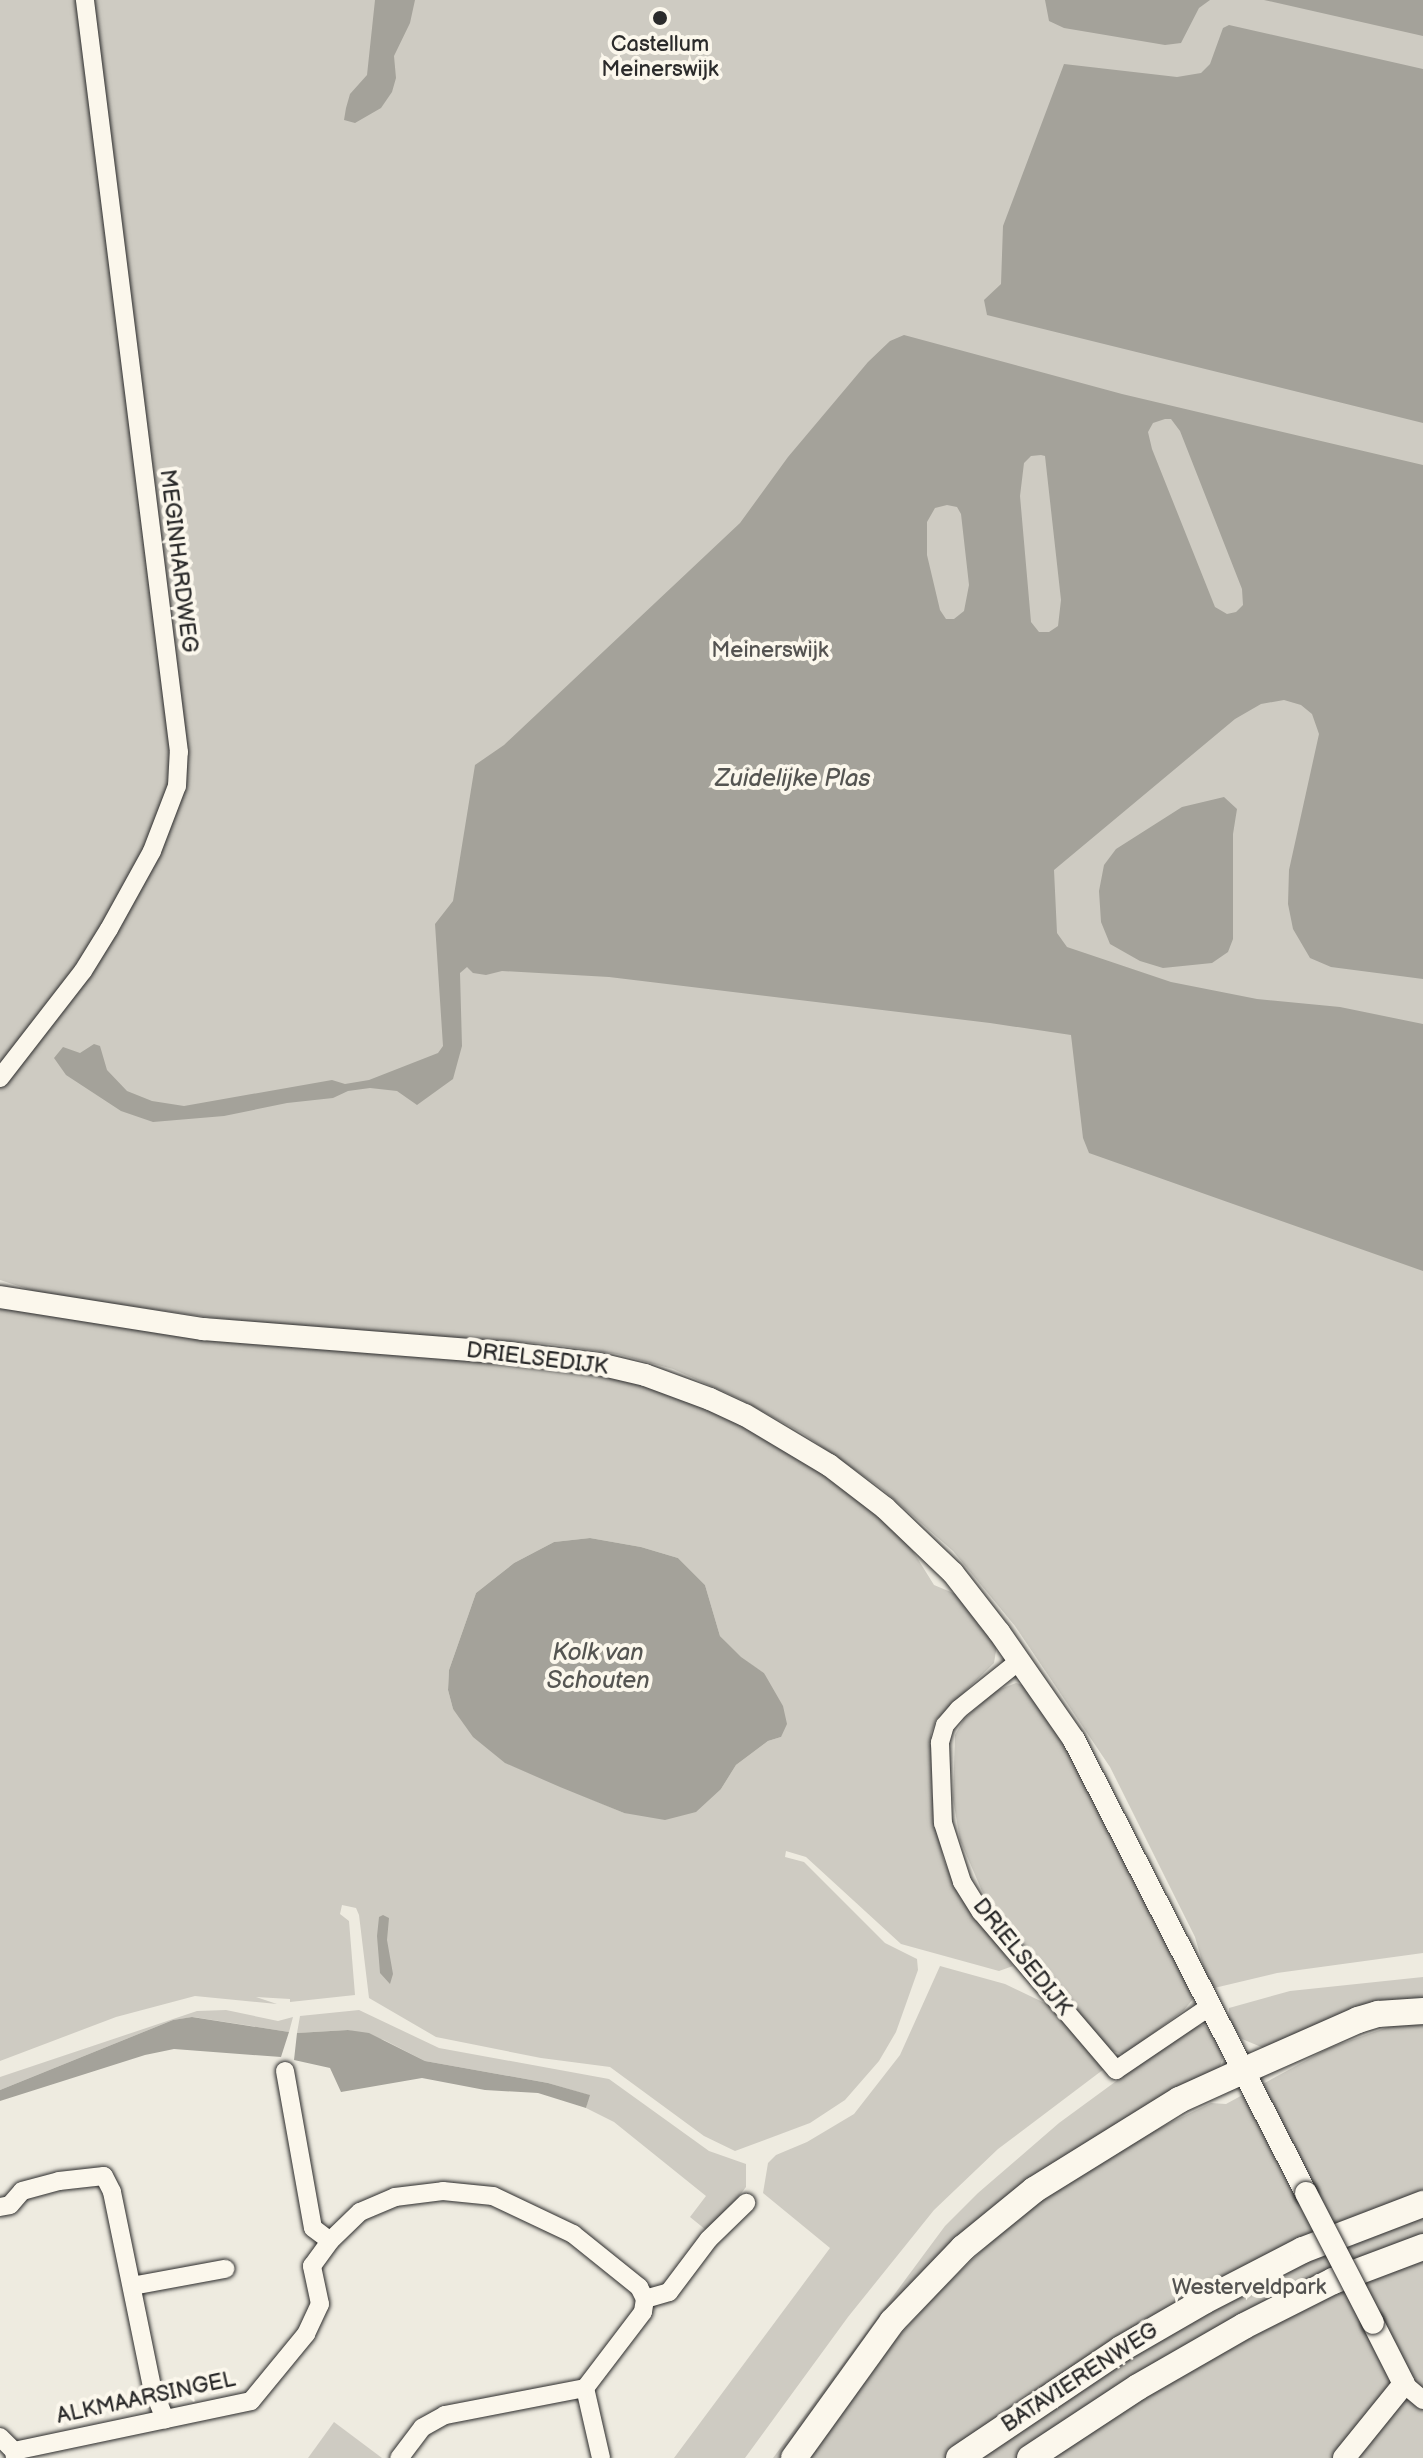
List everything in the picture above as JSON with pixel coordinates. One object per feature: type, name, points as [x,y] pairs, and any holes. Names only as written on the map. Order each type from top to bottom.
[{"type":"main road","points":[[794,2458],[892,2322],[927,2284],[994,2222],[1100,2146],[1179,2100],[1358,2020],[1378,2014],[1423,2011]]},
{"type":"main road","name":"BATAVIERENWEG","points":[[959,2458],[1121,2349],[1204,2301],[1303,2250],[1423,2204]]},
{"type":"main road","name":"BATAVIERENWEG","points":[[1030,2458],[1138,2387],[1244,2326],[1333,2281],[1423,2247]]},
{"type":"street","name":"MEGINHARDWEG","points":[[0,1078],[83,971],[109,929],[152,851],[177,786],[179,752],[85,0]]},
{"type":"street","name":"DRIELSEDIJK","points":[[3,1297],[203,1329],[581,1360],[674,1384],[745,1415],[829,1465],[885,1508],[953,1573],[1074,1740],[1404,2384],[1423,2400]]},
{"type":"street","name":"DRIELSEDIJK","points":[[1019,1661],[959,1709],[945,1725],[940,1743],[943,1823],[962,1882],[981,1912],[1116,2070],[1209,2007]]},
{"type":"street","points":[[285,2071],[313,2228],[330,2241]]},
{"type":"street","points":[[0,2207],[10,2205],[22,2191],[59,2181],[104,2176],[112,2192],[152,2387],[165,2419]]},
{"type":"street","name":"ALKMAARSINGEL","points":[[15,2455],[251,2401],[306,2334],[320,2304],[312,2266],[330,2241],[360,2212],[395,2197],[443,2191],[493,2196],[573,2234],[639,2287],[645,2299]]},
{"type":"street","points":[[399,2458],[422,2428],[445,2415],[585,2388],[643,2312],[645,2299],[669,2292],[709,2239],[746,2203]]},
{"type":"street","points":[[132,2286],[225,2269]]},
{"type":"street","points":[[1344,2458],[1404,2384]]},
{"type":"street","points":[[585,2388],[601,2458]]},
{"type":"street","points":[[0,2437],[15,2455]]},
{"type":"green space","name":"Meinerswijk","points":[[0,0],[1423,0],[1423,1953],[1277,1973],[1210,1989],[1195,1937],[1110,1767],[1015,1626],[953,1551],[881,1488],[802,1433],[740,1399],[673,1369],[617,1354],[549,1344],[335,1330],[207,1317],[40,1293],[0,1280]]},
{"type":"green space","points":[[0,1306],[561,1366],[638,1381],[738,1422],[850,1489],[906,1540],[934,1585],[958,1595],[997,1645],[994,1663],[936,1720],[931,1733],[932,1794],[943,1858],[955,1886],[1013,1966],[999,1971],[901,1944],[806,1857],[786,1851],[785,1857],[804,1862],[885,1943],[917,1959],[918,1970],[896,2032],[879,2061],[845,2100],[810,2123],[735,2151],[704,2136],[610,2067],[541,2058],[436,2037],[369,1998],[359,1915],[356,1908],[342,1905],[340,1914],[349,1921],[355,1995],[290,2002],[290,1999],[256,1997],[277,2004],[195,1996],[116,2017],[0,2061]],"holes":[[[590,1538],[641,1547],[678,1558],[705,1585],[720,1636],[741,1658],[764,1673],[781,1737],[768,1741],[736,1765],[721,1789],[624,1813],[506,1763],[453,1709],[448,1690],[449,1670],[476,1593],[514,1563],[554,1542]]]},
{"type":"green space","points":[[1016,1683],[1026,1686],[1067,1741],[1191,1989],[1193,1999],[1184,2010],[1124,2055],[1110,2050],[1004,1922],[982,1891],[960,1840],[953,1799],[955,1735],[964,1719],[995,1691]]},
{"type":"green space","points":[[940,1966],[1005,1984],[1051,2006],[1104,2069],[998,2149],[934,2210],[848,2317],[745,2458],[674,2458],[830,2248],[763,2193],[768,2163],[776,2155],[807,2142],[854,2114],[900,2055]]},
{"type":"green space","points":[[1423,1977],[1423,2003],[1266,2049],[1242,2039],[1228,2019],[1229,2008],[1290,1991]]},
{"type":"green space","points":[[226,2010],[278,2021],[293,2017],[289,2032],[193,2017],[173,2020],[0,2090],[0,2077],[197,2011]]},
{"type":"green space","points":[[359,2010],[439,2048],[609,2079],[709,2151],[746,2164],[746,2187],[714,2228],[706,2230],[690,2217],[706,2196],[614,2122],[586,2108],[589,2095],[548,2083],[425,2061],[384,2040],[348,2030],[297,2033],[300,2016]]},
{"type":"green space","name":"Westerveldpark","points":[[1402,2022],[1423,2025],[1423,2458],[806,2458],[894,2341],[939,2292],[1005,2228],[1049,2194],[1110,2152],[1211,2103],[1226,2104],[1329,2048]]},
{"type":"green space","points":[[1204,2025],[1217,2039],[1223,2057],[1218,2072],[1004,2205],[788,2458],[773,2458],[945,2226],[1059,2123],[1190,2027]]},
{"type":"green space","points":[[334,2422],[382,2458],[308,2458]]},
{"type":"water","points":[[375,0],[415,0],[410,23],[394,56],[396,78],[392,92],[381,108],[355,123],[344,120],[350,94],[367,75]]},
{"type":"water","points":[[1045,0],[1210,0],[1199,8],[1181,43],[1165,45],[1064,28],[1049,21]]},
{"type":"water","points":[[1264,0],[1423,0],[1423,36]]},
{"type":"water","points":[[1229,25],[1423,69],[1423,423],[987,315],[984,300],[1001,284],[1003,226],[1064,64],[1177,77],[1201,73],[1210,64],[1223,28]]},
{"type":"water","name":"Zuidelijke Plas","points":[[904,335],[1122,394],[1423,465],[1423,979],[1331,967],[1310,958],[1293,929],[1288,904],[1289,870],[1319,734],[1312,714],[1301,705],[1284,700],[1261,704],[1235,719],[1054,870],[1057,933],[1067,947],[1171,982],[1257,999],[1340,1007],[1423,1024],[1423,1271],[1089,1153],[1083,1138],[1071,1035],[990,1023],[609,977],[502,971],[486,975],[473,973],[467,967],[460,973],[462,1046],[453,1079],[417,1105],[397,1091],[370,1088],[348,1091],[333,1098],[287,1103],[224,1116],[153,1122],[121,1111],[66,1075],[54,1058],[63,1047],[80,1053],[94,1044],[100,1046],[107,1070],[127,1091],[152,1101],[184,1106],[332,1080],[345,1084],[369,1080],[438,1053],[443,1046],[435,924],[453,901],[475,765],[504,745],[740,523],[788,457],[868,362],[890,341]],"holes":[[[1171,419],[1180,431],[1242,589],[1243,605],[1236,612],[1227,614],[1215,607],[1152,449],[1148,432],[1153,423]],[[1031,456],[1045,456],[1061,600],[1058,626],[1049,632],[1039,632],[1031,622],[1020,496],[1024,463]],[[947,505],[957,507],[961,514],[969,585],[964,611],[954,619],[946,619],[940,610],[927,555],[927,522],[935,508]]]},
{"type":"water","points":[[1224,797],[1237,809],[1233,834],[1233,939],[1228,952],[1212,963],[1163,968],[1140,961],[1110,944],[1101,922],[1099,891],[1104,865],[1116,849],[1182,807]]},
{"type":"water","name":"Kolk van Schouten","points":[[590,1538],[641,1547],[678,1558],[705,1585],[720,1636],[741,1657],[764,1673],[783,1706],[787,1724],[781,1737],[768,1741],[736,1765],[721,1789],[696,1812],[665,1820],[624,1813],[560,1787],[505,1763],[473,1737],[453,1709],[448,1690],[449,1670],[476,1593],[514,1563],[554,1542]]},
{"type":"water","points":[[379,1917],[389,1918],[387,1940],[393,1974],[390,1984],[380,1973],[377,1936]]},
{"type":"water","points":[[192,2017],[289,2032],[281,2057],[174,2049],[145,2055],[0,2101],[0,2090],[173,2020]]},
{"type":"water","points":[[348,2030],[369,2033],[425,2061],[548,2083],[590,2095],[586,2108],[538,2093],[485,2090],[422,2078],[341,2092],[330,2068],[294,2060],[297,2033]]},
{"type":"place","name":"Castellum Meinerswijk","points":[[660,18]]}]
